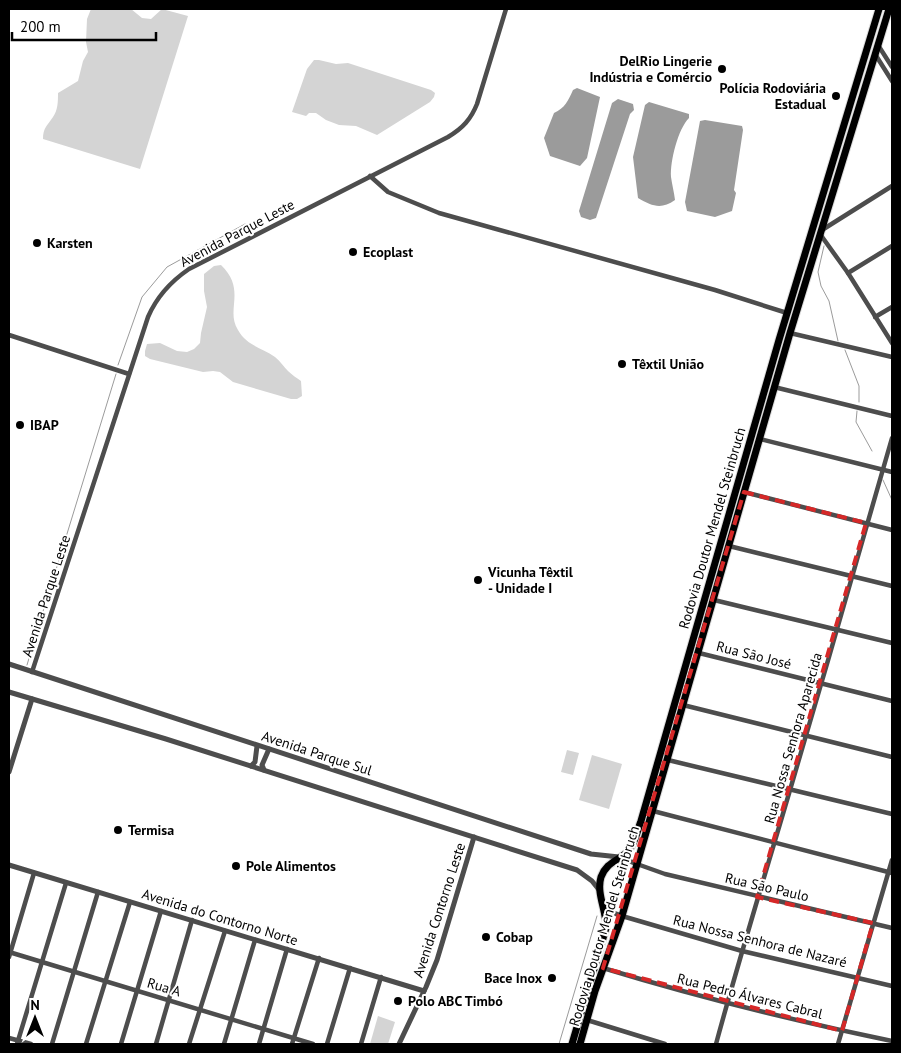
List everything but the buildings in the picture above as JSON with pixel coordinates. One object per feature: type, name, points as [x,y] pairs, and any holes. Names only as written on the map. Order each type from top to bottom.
[{"type":"highway","name":"Rodovia Doutor Mendel Steinbruch","points":[[572,1044],[606,928],[606,917],[600,893],[601,877],[605,870],[625,854],[632,844],[641,820],[787,313],[879,9]]},
{"type":"highway","name":"Rodovia Doutor Mendel Steinbruch","points":[[580,1044],[622,916],[730,546],[774,387],[889,9]]},
{"type":"street","name":"Avenida Parque Leste","points":[[32,672],[151,311],[164,289],[189,269],[456,132],[468,121],[477,104],[506,9]]},
{"type":"street","points":[[878,45],[892,67]]},
{"type":"street","points":[[875,54],[892,81]]},
{"type":"street","points":[[370,176],[388,192],[439,213],[706,288],[787,313]]},
{"type":"street","points":[[892,186],[821,232],[892,343]]},
{"type":"street","points":[[848,274],[892,246]]},
{"type":"street","points":[[876,317],[892,307]]},
{"type":"street","points":[[790,333],[892,357]]},
{"type":"street","points":[[9,335],[130,374]]},
{"type":"street","points":[[774,387],[892,416]]},
{"type":"street","name":"Rua Nossa Senhora Aparecida","points":[[716,1044],[757,897],[892,438]]},
{"type":"street","points":[[760,439],[892,472]]},
{"type":"street","points":[[744,492],[892,530]]},
{"type":"street","points":[[730,546],[892,586]]},
{"type":"street","points":[[714,600],[892,643]]},
{"type":"street","name":"Rua São José","points":[[699,653],[892,701]]},
{"type":"street","name":"Avenida Parque Sul","points":[[9,664],[591,854],[619,857],[637,864]]},
{"type":"street","points":[[9,692],[264,770],[578,870],[592,881],[607,908],[611,912],[622,916]]},
{"type":"street","points":[[9,772],[32,699]]},
{"type":"street","points":[[683,705],[892,758]]},
{"type":"street","points":[[251,766],[255,762],[257,746]]},
{"type":"street","points":[[264,770],[262,765],[269,749]]},
{"type":"street","points":[[668,760],[892,814]]},
{"type":"street","points":[[653,811],[891,872]]},
{"type":"street","name":"Avenida Contorno Leste","points":[[399,1044],[437,960],[474,837]]},
{"type":"street","points":[[838,1044],[873,923],[891,872],[892,860]]},
{"type":"street","name":"Rua São Paulo","points":[[637,864],[664,874],[892,928]]},
{"type":"street","name":"Avenida do Contorno Norte","points":[[9,865],[424,991]]},
{"type":"street","points":[[9,954],[34,873]]},
{"type":"street","points":[[18,1042],[66,883]]},
{"type":"street","points":[[52,1044],[98,892]]},
{"type":"street","points":[[86,1044],[130,902]]},
{"type":"street","points":[[121,1044],[161,911]]},
{"type":"street","name":"Rua Nossa Senhora de Nazaré","points":[[622,916],[742,951],[892,986]]},
{"type":"street","points":[[156,1044],[192,920]]},
{"type":"street","points":[[189,1044],[224,930]]},
{"type":"street","points":[[224,1044],[255,940]]},
{"type":"street","points":[[259,1044],[287,949]]},
{"type":"street","name":"Rua A","points":[[9,954],[42,962],[313,1044]]},
{"type":"street","points":[[292,1044],[319,958]]},
{"type":"street","points":[[327,1044],[350,968]]},
{"type":"street","name":"Rua Pedro Álvares Cabral","points":[[604,968],[727,1004],[892,1041]]},
{"type":"street","points":[[361,1044],[382,977]]},
{"type":"street","points":[[587,1020],[665,1044]]},
{"type":"street","points":[[9,1038],[31,1044]]},
{"type":"highlighted area","points":[[744,492],[866,523],[757,897],[873,923],[842,1031],[603,968]]},
{"type":"shaded area","points":[[91,9],[131,9],[142,18],[151,19],[162,9],[188,16],[140,169],[43,139],[45,130],[56,111],[58,93],[78,81],[83,61],[88,52],[86,42],[87,19]]},
{"type":"shaded area","points":[[314,60],[336,64],[348,63],[431,90],[435,93],[434,97],[430,102],[377,135],[356,126],[339,125],[326,120],[316,113],[309,113],[306,116],[292,112],[307,69]]},
{"type":"shaded area","points":[[577,88],[600,97],[587,158],[580,166],[550,156],[544,138],[554,113],[564,106],[573,90]]},
{"type":"shaded area","points":[[618,99],[633,104],[634,110],[630,114],[596,218],[590,220],[581,217],[579,211],[612,103]]},
{"type":"shaded area","points":[[649,102],[689,114],[689,118],[678,137],[672,163],[671,177],[675,200],[661,206],[652,205],[638,198],[633,157],[645,105]]},
{"type":"shaded area","points":[[705,120],[742,126],[743,130],[734,190],[736,193],[732,211],[715,217],[687,211],[685,202],[700,121]]},
{"type":"shaded area","points":[[221,265],[229,274],[233,283],[234,315],[238,330],[246,340],[275,357],[301,381],[302,396],[297,399],[291,399],[233,382],[220,372],[203,372],[150,359],[145,356],[147,344],[160,343],[177,351],[187,352],[194,349],[200,343],[207,307],[204,291],[204,274],[214,266]]},
{"type":"shaded area","points":[[567,750],[579,753],[573,775],[561,772]]},
{"type":"shaded area","points":[[592,755],[622,764],[609,809],[579,800]]},
{"type":"shaded area","points":[[378,1016],[395,1022],[388,1044],[370,1044]]},
{"type":"waterway","points":[[118,365],[142,297],[167,267],[245,224]]},
{"type":"waterway","points":[[824,246],[818,272],[821,286],[829,301],[838,341]]},
{"type":"waterway","points":[[845,350],[859,386],[859,402]]},
{"type":"waterway","points":[[55,573],[116,374]]},
{"type":"waterway","points":[[857,411],[856,422],[872,451]]},
{"type":"waterway","points":[[883,480],[892,500]]},
{"type":"waterway","points":[[27,665],[50,588]]},
{"type":"waterway","points":[[559,1044],[597,916]]},
{"type":"place","name":"DelRio Lingerie Indústria e Comércio","points":[[722,69]]},
{"type":"place","name":"Polícia Rodoviária Estadual","points":[[836,96]]},
{"type":"place","name":"Karsten","points":[[37,243]]},
{"type":"place","name":"Ecoplast","points":[[353,252]]},
{"type":"place","name":"Têxtil União","points":[[622,364]]},
{"type":"place","name":"IBAP","points":[[20,425]]},
{"type":"place","name":"Vicunha Têxtil - Unidade I","points":[[478,580]]},
{"type":"place","name":"Termisa","points":[[118,830]]},
{"type":"place","name":"Pole Alimentos","points":[[236,866]]},
{"type":"place","name":"Cobap","points":[[486,937]]},
{"type":"place","name":"Bace Inox","points":[[552,978]]},
{"type":"place","name":"Polo ABC Timbó","points":[[398,1001]]}]
